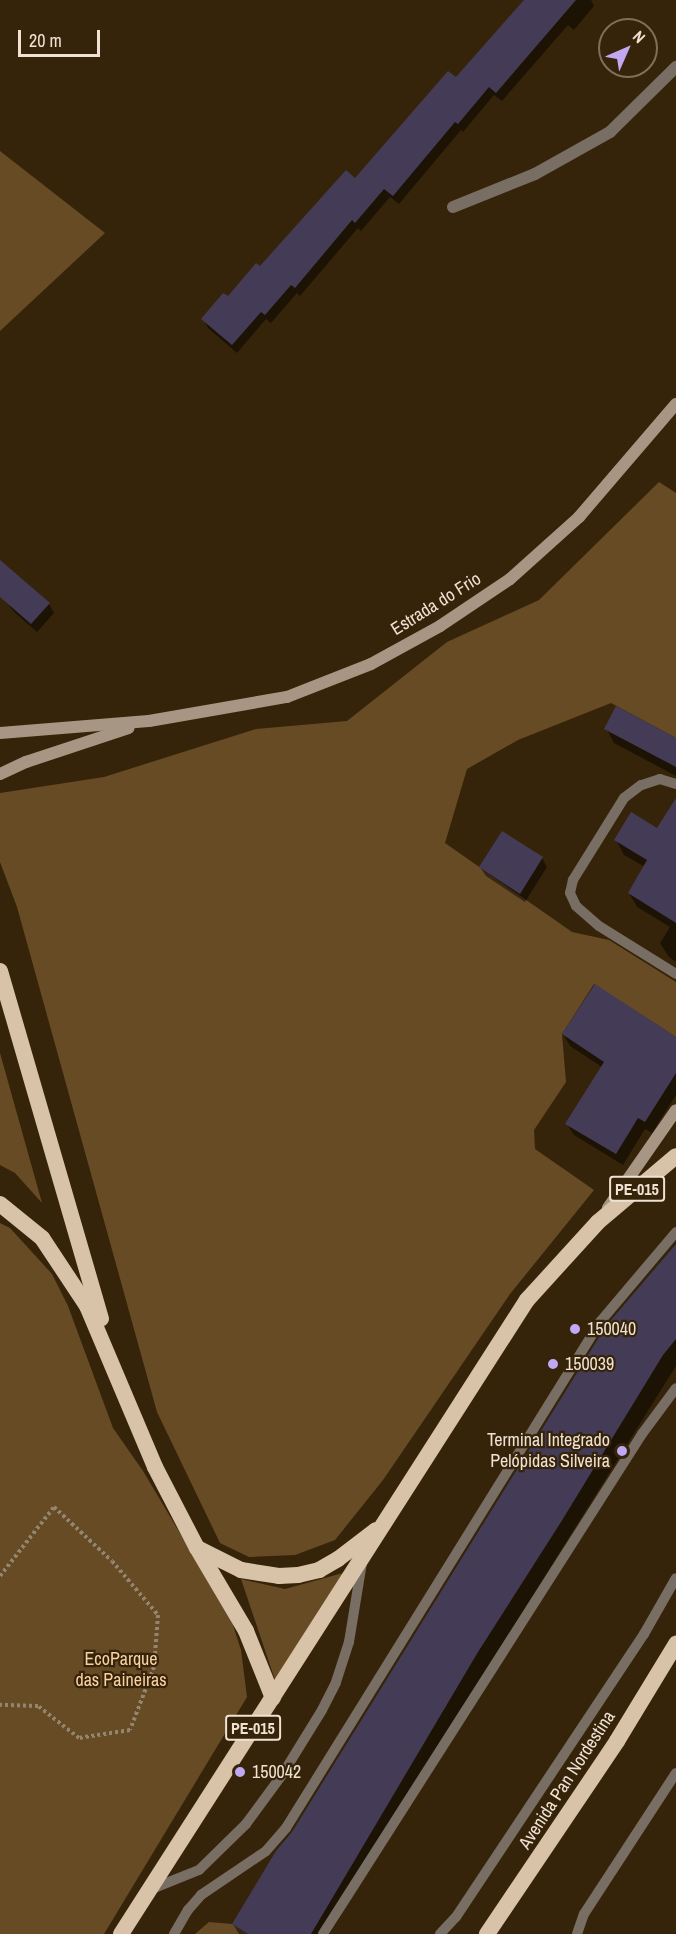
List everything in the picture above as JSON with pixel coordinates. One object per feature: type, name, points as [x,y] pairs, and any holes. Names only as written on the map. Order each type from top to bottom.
[{"type":"highway","points":[[0,971],[118,1378]]},
{"type":"highway","name":"PE-015","points":[[121,1934],[527,1300],[598,1222],[676,1156]]},
{"type":"highway","points":[[0,1203],[42,1238],[87,1306],[155,1467],[196,1548],[246,1631],[273,1698]]},
{"type":"highway","points":[[196,1548],[241,1570],[279,1576],[298,1575],[319,1569],[338,1559],[386,1522]]},
{"type":"highway","name":"Avenida Pan Nordestina","points":[[487,1934],[611,1751],[675,1647]]},
{"type":"main road","name":"Estrada do Frio","points":[[0,733],[149,722],[287,697],[371,664],[440,626],[510,579],[579,517],[676,404]]},
{"type":"main road","name":"Estrada do Frio","points":[[0,774],[26,762],[149,722]]},
{"type":"main road","points":[[598,1222],[676,1110]]},
{"type":"street","points":[[453,207],[535,174],[610,132],[676,67]]},
{"type":"lane","points":[[676,784],[660,779],[641,784],[624,798],[573,880],[570,893],[576,906],[599,926],[676,974]]},
{"type":"lane","points":[[174,1934],[188,1910],[201,1895],[266,1851],[286,1828],[600,1322],[676,1232]]},
{"type":"lane","points":[[323,1934],[642,1434],[676,1388]]},
{"type":"lane","points":[[146,1892],[199,1870],[246,1824],[282,1774],[322,1710],[336,1682],[349,1642],[362,1559]]},
{"type":"lane","points":[[440,1934],[462,1908],[644,1634],[676,1578]]},
{"type":"lane","points":[[577,1934],[584,1914],[676,1773]]},
{"type":"path","points":[[0,1576],[54,1507],[112,1561],[158,1615],[154,1667],[130,1730],[79,1738],[38,1706],[0,1705]]},
{"type":"green space","points":[[0,151],[105,233],[0,331]]},
{"type":"green space","points":[[659,482],[676,493],[676,738],[611,703],[518,740],[467,769],[445,843],[572,932],[609,940],[676,982],[676,1037],[594,984],[562,1034],[566,1082],[534,1130],[535,1149],[594,1190],[510,1294],[383,1480],[335,1540],[295,1555],[249,1557],[220,1543],[157,1412],[17,907],[0,862],[0,793],[104,777],[256,729],[347,721],[447,642],[539,600]]},
{"type":"green space","points":[[0,1053],[42,1203],[15,1173],[0,1165]]},
{"type":"green space","name":"EcoParque das Paineiras","points":[[0,1223],[10,1228],[52,1274],[68,1306],[113,1428],[143,1471],[231,1619],[241,1650],[247,1697],[104,1934],[0,1934]]},
{"type":"green space","points":[[343,1573],[275,1680],[241,1579],[285,1589]]},
{"type":"green space","points":[[209,1922],[232,1924],[248,1934],[195,1934]]},
{"type":"building","points":[[524,0],[576,0],[496,93],[489,87],[458,124],[455,122],[393,196],[384,189],[355,223],[352,220],[295,288],[291,285],[265,315],[261,312],[232,345],[201,319],[223,293],[228,296],[256,263],[260,266],[346,170],[355,178],[448,71],[456,77]]},
{"type":"building","points":[[0,560],[50,603],[31,624],[0,597]]},
{"type":"building","points":[[616,706],[676,738],[676,767],[604,729]]},
{"type":"building","points":[[676,798],[676,923],[628,893],[647,860],[614,840],[631,812],[657,828]]},
{"type":"building","points":[[502,831],[543,857],[520,894],[479,867]]},
{"type":"building","points":[[595,984],[676,1037],[676,1073],[645,1122],[638,1118],[616,1154],[565,1124],[604,1062],[562,1034]]},
{"type":"building","points":[[676,1244],[676,1339],[663,1355],[478,1652],[311,1934],[248,1934],[232,1924],[276,1851],[292,1832],[606,1326]]},
{"type":"place","name":"150040","points":[[575,1329]]},
{"type":"place","name":"150039","points":[[553,1364]]},
{"type":"place","name":"Terminal Integrado Pelópidas Silveira","points":[[622,1451]]},
{"type":"place","name":"150042","points":[[240,1772]]}]
